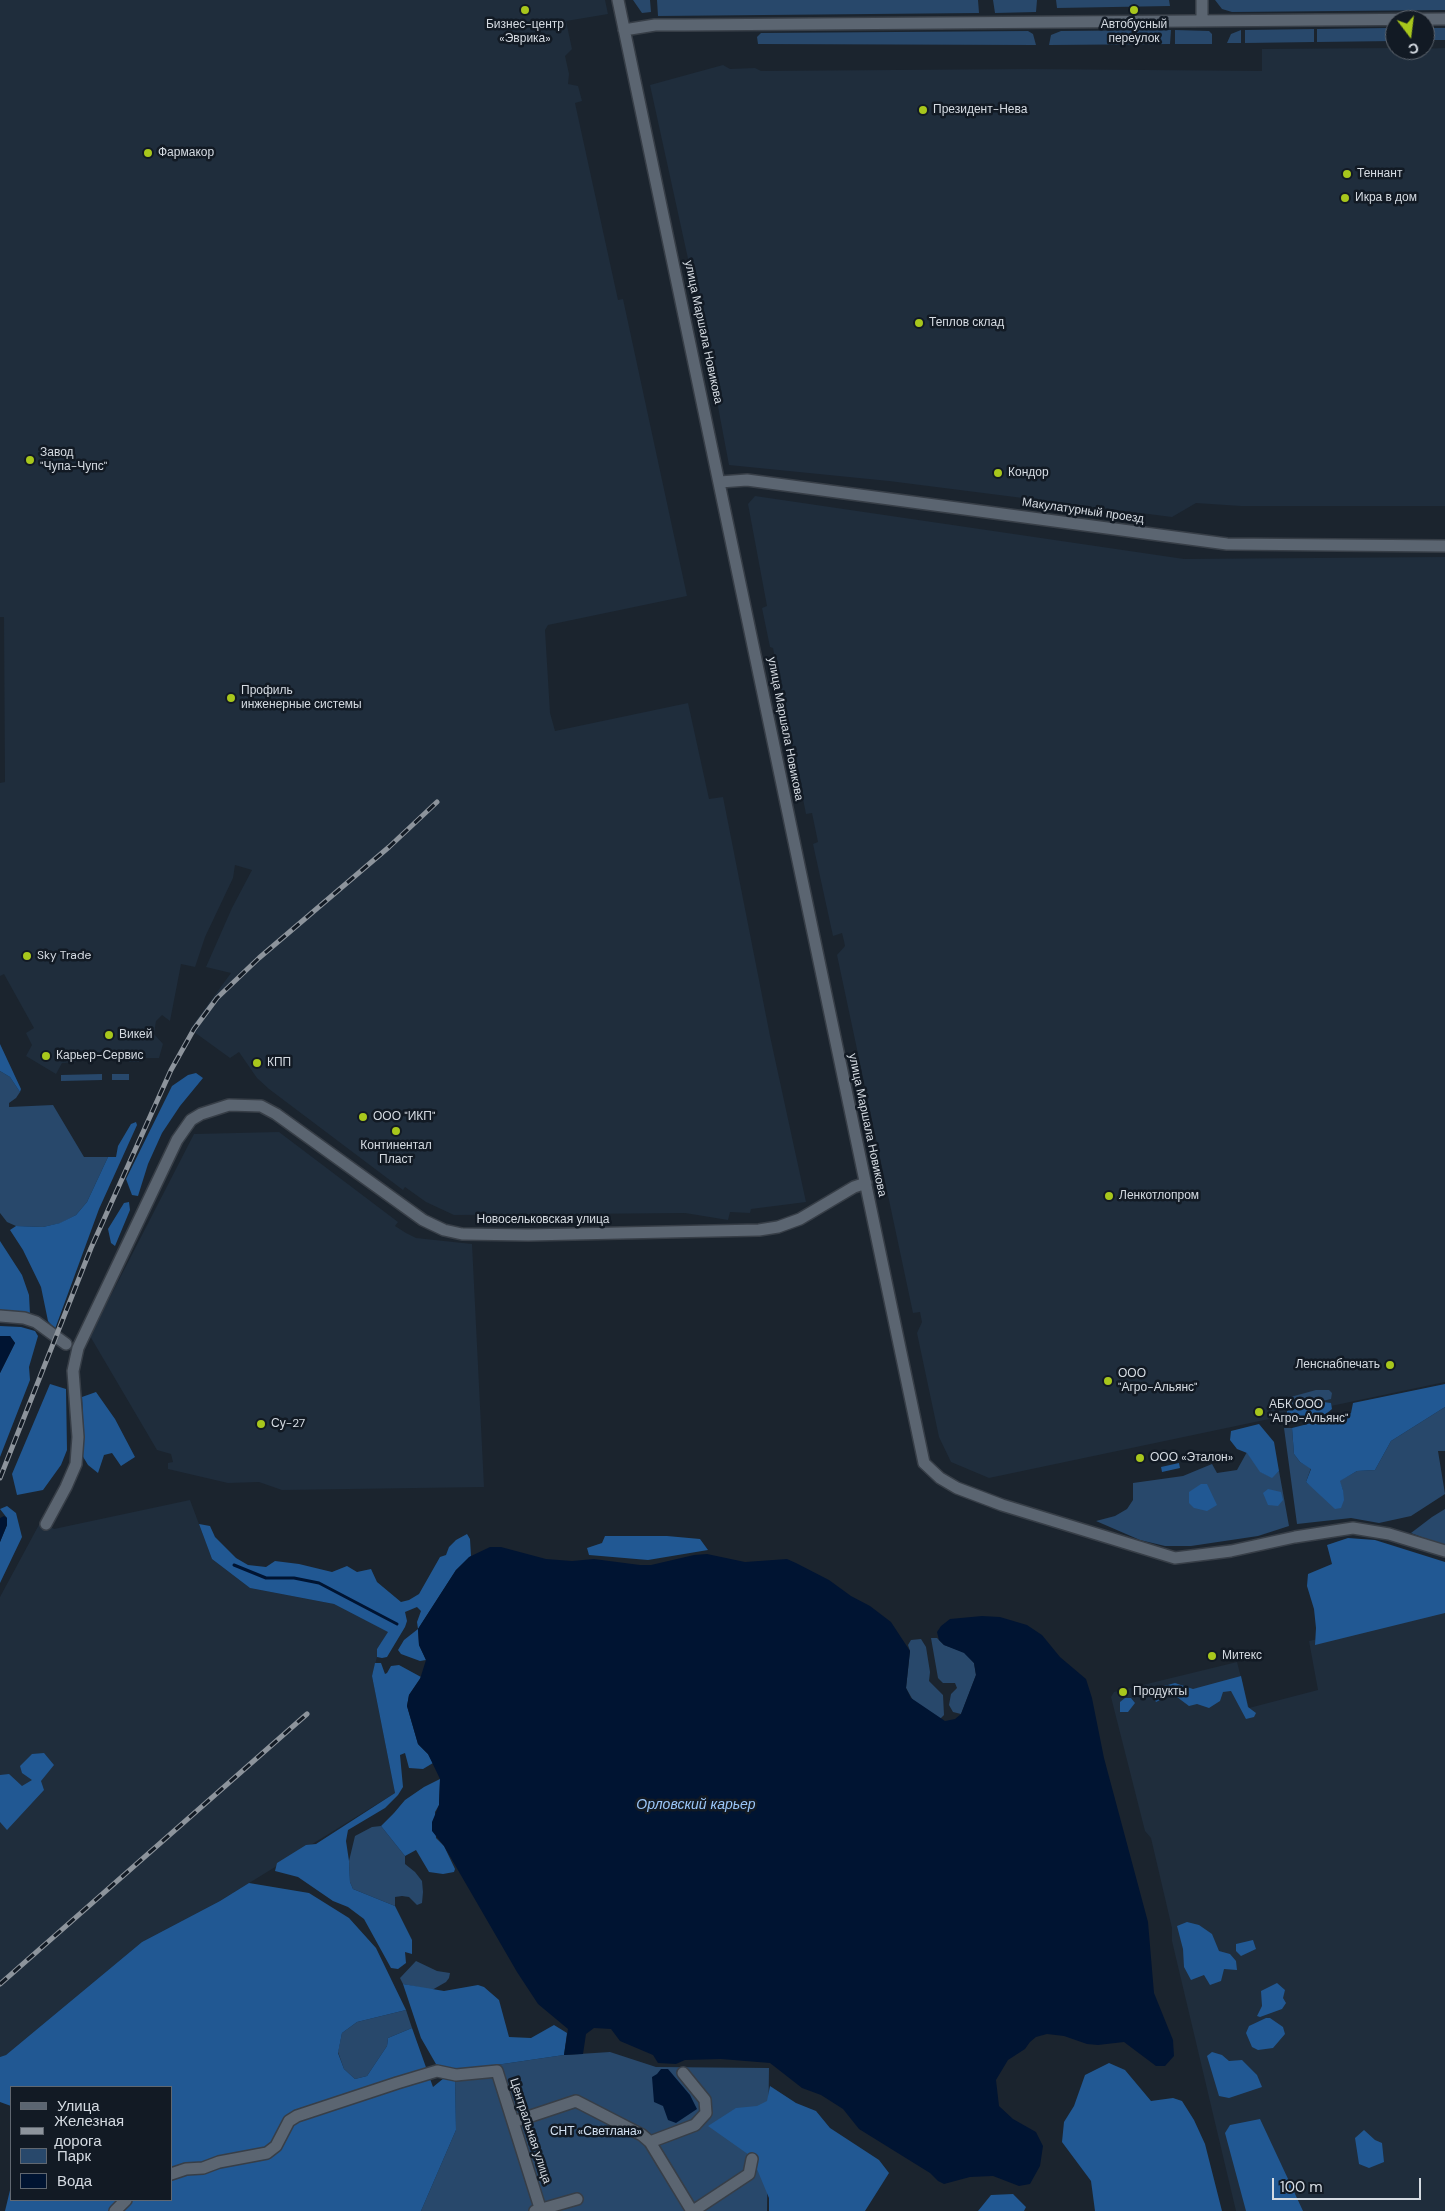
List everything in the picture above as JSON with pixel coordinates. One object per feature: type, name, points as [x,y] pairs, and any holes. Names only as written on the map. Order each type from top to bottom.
[{"type":"street","name":"улица Маршала Новикова","points":[[618,0],[924,1463],[940,1478],[957,1488],[1002,1505],[1175,1558],[1231,1551],[1295,1537],[1353,1528],[1389,1534],[1445,1551]]},
{"type":"street","points":[[1202,0],[1202,21]]},
{"type":"street","points":[[624,30],[665,25],[1445,19]]},
{"type":"street","name":"Макулатурный проезд","points":[[720,482],[747,480],[1227,544],[1445,546]]},
{"type":"street","name":"Новосельковская улица","points":[[46,1524],[76,1464],[78,1436],[73,1371],[78,1348],[177,1140],[191,1120],[201,1114],[229,1106],[262,1106],[276,1114],[423,1220],[444,1230],[462,1234],[528,1235],[759,1230],[778,1227],[800,1219],[854,1187],[866,1183]]},
{"type":"street","points":[[0,1316],[24,1318],[36,1322],[66,1344]]},
{"type":"street","name":"Центральная улица","points":[[172,2174],[186,2169],[203,2168],[219,2162],[267,2153],[276,2146],[289,2121],[297,2116],[437,2071],[456,2075],[497,2071],[539,2210]]},
{"type":"street","points":[[650,2142],[695,2125],[706,2113],[705,2100],[683,2073]]},
{"type":"street","points":[[513,2122],[576,2101],[642,2135],[650,2142],[692,2211],[749,2174],[752,2159]]},
{"type":"street","points":[[539,2210],[577,2199]]},
{"type":"street","points":[[115,2211],[125,2201]]},
{"type":"shaded area","points":[[0,0],[605,0],[608,14],[566,21],[572,49],[565,56],[569,74],[568,84],[578,86],[582,101],[575,103],[618,300],[623,299],[687,596],[548,625],[545,630],[550,713],[555,731],[688,703],[709,799],[723,797],[770,1036],[806,1202],[751,1209],[750,1213],[730,1212],[728,1220],[685,1213],[454,1215],[426,1202],[405,1187],[403,1190],[269,1089],[257,1078],[239,1052],[230,1058],[190,1029],[231,973],[206,967],[232,908],[252,870],[235,865],[233,878],[205,937],[195,967],[181,964],[170,1021],[162,1015],[156,1021],[154,1034],[163,1044],[159,1058],[139,1058],[139,1062],[129,1062],[129,1053],[76,1054],[76,1062],[62,1063],[56,1074],[26,1056],[32,1045],[26,1033],[34,1028],[4,974],[0,976],[0,783],[5,782],[4,617],[0,617]]},
{"type":"shaded area","points":[[1385,48],[1385,60],[1435,60],[1435,48],[1445,48],[1445,506],[1241,506],[1196,503],[1172,517],[889,481],[729,465],[704,332],[700,333],[696,318],[699,309],[650,85],[723,65],[730,69],[755,68],[761,71],[1029,69],[1262,71],[1262,49]]},
{"type":"shaded area","points":[[755,496],[1184,559],[1445,557],[1445,1382],[989,1478],[951,1462],[939,1437],[917,1333],[922,1322],[920,1312],[913,1313],[837,955],[845,946],[844,941],[842,933],[833,936],[813,844],[818,842],[812,813],[806,814],[773,648],[770,647],[762,608],[767,606],[748,504]]},
{"type":"shaded area","points":[[0,1044],[21,1089],[20,1092],[10,1077],[0,1071]]},
{"type":"shaded area","points":[[196,1073],[203,1078],[180,1106],[162,1133],[148,1164],[138,1196],[132,1195],[126,1179],[172,1086],[188,1075]]},
{"type":"shaded area","points":[[136,1122],[137,1125],[99,1209],[55,1329],[48,1321],[41,1287],[23,1250],[10,1230],[16,1226],[43,1227],[60,1223],[76,1215],[87,1202],[108,1157],[116,1157],[118,1146],[131,1124]]},
{"type":"shaded area","points":[[279,1132],[398,1222],[395,1226],[406,1233],[416,1238],[472,1244],[484,1487],[282,1490],[259,1482],[228,1483],[168,1469],[168,1463],[173,1462],[171,1454],[157,1450],[90,1336],[194,1134]]},
{"type":"shaded area","points":[[129,1202],[130,1210],[115,1246],[111,1243],[108,1229],[124,1203]]},
{"type":"shaded area","points":[[0,1241],[22,1275],[29,1295],[30,1314],[0,1311]]},
{"type":"shaded area","points":[[0,1326],[21,1327],[35,1331],[38,1336],[29,1367],[30,1380],[0,1457],[0,1373],[15,1343],[10,1336],[0,1336]]},
{"type":"shaded area","points":[[50,1384],[66,1389],[67,1450],[61,1465],[43,1490],[17,1495],[12,1474]]},
{"type":"shaded area","points":[[1445,1384],[1445,1407],[1391,1441],[1375,1470],[1357,1471],[1340,1481],[1344,1500],[1341,1508],[1335,1509],[1306,1482],[1311,1469],[1300,1462],[1294,1454],[1292,1428],[1351,1413],[1353,1403]]},
{"type":"shaded area","points":[[96,1392],[115,1419],[135,1457],[121,1466],[112,1453],[104,1455],[98,1473],[88,1465],[82,1455],[84,1439],[82,1397]]},
{"type":"shaded area","points":[[1323,1402],[1331,1403],[1332,1409],[1326,1414],[1291,1418],[1287,1416],[1287,1411]]},
{"type":"shaded area","points":[[1259,1424],[1274,1442],[1279,1471],[1272,1478],[1260,1472],[1247,1453],[1237,1449],[1230,1440],[1231,1431]]},
{"type":"shaded area","points":[[1179,1463],[1180,1468],[1162,1472],[1161,1467]]},
{"type":"shaded area","points":[[1201,1484],[1207,1484],[1217,1505],[1207,1511],[1194,1508],[1189,1503],[1189,1492]]},
{"type":"shaded area","points":[[1268,1489],[1281,1492],[1283,1500],[1278,1506],[1268,1505],[1263,1493]]},
{"type":"shaded area","points":[[190,1500],[212,1559],[250,1588],[334,1604],[389,1632],[377,1649],[372,1676],[395,1793],[220,1901],[142,1942],[6,2055],[0,2057],[0,1597],[41,1521],[54,1529]]},
{"type":"shaded area","points":[[7,1506],[16,1513],[22,1537],[0,1583],[0,1542],[7,1525],[7,1518],[0,1509]]},
{"type":"shaded area","points":[[199,1524],[210,1526],[215,1537],[236,1558],[248,1565],[266,1567],[275,1561],[299,1564],[332,1572],[347,1566],[357,1572],[371,1569],[377,1582],[401,1602],[419,1594],[440,1557],[446,1555],[449,1547],[456,1540],[467,1534],[470,1539],[471,1556],[456,1570],[418,1629],[417,1622],[421,1611],[417,1607],[405,1612],[407,1621],[405,1627],[387,1657],[382,1658],[377,1657],[377,1649],[388,1632],[334,1604],[250,1588],[212,1559]]},
{"type":"shaded area","points":[[605,1536],[667,1536],[700,1539],[708,1550],[648,1560],[589,1555],[587,1548],[602,1543]]},
{"type":"shaded area","points":[[1348,1538],[1375,1540],[1445,1562],[1445,1613],[1315,1645],[1316,1628],[1314,1609],[1307,1586],[1308,1574],[1332,1564],[1327,1545]]},
{"type":"shaded area","points":[[1445,1610],[1445,2211],[1236,2211],[1172,1941],[1172,1928],[1151,1838],[1145,1831],[1111,1697],[1114,1692],[1237,1662],[1249,1708],[1318,1690],[1309,1641]]},
{"type":"shaded area","points":[[418,1629],[419,1645],[426,1660],[420,1661],[401,1654],[398,1650],[404,1640]]},
{"type":"shaded area","points":[[375,1663],[381,1663],[385,1674],[391,1666],[399,1665],[421,1677],[409,1695],[407,1706],[418,1744],[428,1754],[433,1763],[423,1769],[409,1768],[405,1753],[400,1755],[403,1787],[398,1795],[385,1808],[348,1830],[346,1841],[350,1882],[353,1889],[395,1906],[412,1940],[412,1954],[405,1952],[406,1963],[398,1969],[391,1968],[364,1919],[348,1907],[333,1901],[298,1877],[275,1871],[277,1863],[306,1845],[316,1844],[395,1793],[372,1676]]},
{"type":"shaded area","points":[[1241,1676],[1248,1707],[1256,1713],[1254,1717],[1246,1719],[1231,1691],[1223,1692],[1220,1701],[1209,1708],[1197,1704],[1189,1706],[1177,1697],[1166,1697],[1156,1702],[1154,1698],[1157,1688],[1175,1683],[1193,1689]]},
{"type":"shaded area","points":[[1125,1698],[1131,1698],[1135,1703],[1128,1712],[1120,1712],[1120,1702]]},
{"type":"shaded area","points":[[44,1753],[54,1765],[41,1781],[44,1790],[7,1830],[0,1822],[0,1775],[9,1774],[22,1786],[32,1780],[22,1773],[20,1766],[32,1754]]},
{"type":"shaded area","points":[[440,1779],[439,1805],[435,1812],[436,1838],[444,1846],[455,1869],[454,1872],[443,1874],[429,1872],[416,1850],[405,1856],[381,1826],[405,1800]]},
{"type":"shaded area","points":[[249,1883],[309,1893],[349,1918],[376,1948],[406,2010],[357,2022],[342,2033],[338,2053],[344,2069],[355,2079],[367,2076],[387,2046],[388,2038],[412,2028],[433,2087],[444,2078],[421,2038],[403,1984],[444,1991],[478,1985],[484,1987],[499,2000],[509,2037],[531,2038],[554,2025],[567,2033],[564,2055],[455,2071],[456,2130],[421,2211],[5,2211],[10,2190],[10,2201],[172,2201],[172,2086],[10,2086],[10,2106],[0,2102],[0,2057],[6,2055],[142,1942],[220,1901]]},
{"type":"shaded area","points":[[1187,1922],[1199,1925],[1212,1934],[1219,1951],[1230,1954],[1236,1961],[1237,1970],[1224,1969],[1221,1981],[1210,1985],[1204,1975],[1191,1980],[1184,1967],[1183,1949],[1177,1926]]},
{"type":"shaded area","points":[[1253,1940],[1256,1949],[1241,1956],[1236,1951],[1236,1944]]},
{"type":"shaded area","points":[[1277,1983],[1285,1990],[1283,1998],[1286,2003],[1282,2009],[1260,2017],[1257,2016],[1262,2006],[1261,1991]]},
{"type":"shaded area","points":[[1270,2018],[1283,2027],[1285,2034],[1273,2048],[1258,2050],[1252,2047],[1246,2033],[1249,2026]]},
{"type":"shaded area","points":[[1212,2052],[1222,2055],[1229,2061],[1242,2060],[1257,2075],[1262,2087],[1229,2098],[1219,2096],[1207,2056]]},
{"type":"shaded area","points":[[1109,2063],[1125,2070],[1151,2101],[1173,2098],[1182,2101],[1194,2120],[1205,2144],[1222,2211],[1095,2211],[1091,2181],[1062,2142],[1064,2122],[1074,2106],[1085,2075]]},
{"type":"shaded area","points":[[770,2086],[796,2103],[816,2111],[830,2128],[879,2160],[889,2173],[865,2211],[769,2211],[769,2198],[752,2157],[708,2126],[736,2108],[757,2106],[767,2101]]},
{"type":"shaded area","points":[[1260,2119],[1303,2211],[1246,2211],[1225,2133],[1230,2125]]},
{"type":"shaded area","points":[[1364,2130],[1375,2140],[1382,2143],[1384,2162],[1369,2168],[1359,2164],[1355,2138]]},
{"type":"shaded area","points":[[1013,2194],[1026,2207],[1024,2211],[978,2211],[991,2195]]},
{"type":"green space","points":[[633,0],[650,0],[651,12],[642,13]]},
{"type":"green space","points":[[657,0],[978,0],[979,13],[658,16]]},
{"type":"green space","points":[[993,0],[1037,0],[1036,12],[995,13]]},
{"type":"green space","points":[[1056,0],[1169,0],[1170,6],[1057,8]]},
{"type":"green space","points":[[1215,0],[1445,0],[1445,10],[1232,12],[1222,9]]},
{"type":"green space","points":[[1385,28],[1385,41],[1317,42],[1317,29]]},
{"type":"green space","points":[[1435,28],[1445,28],[1445,40],[1435,40]]},
{"type":"green space","points":[[1314,29],[1314,42],[1245,43],[1245,30]]},
{"type":"green space","points":[[1171,30],[1170,44],[1049,45],[1051,35],[1061,31]]},
{"type":"green space","points":[[1175,30],[1209,31],[1212,34],[1212,44],[1175,44]]},
{"type":"green space","points":[[1241,30],[1241,43],[1227,43],[1231,34]]},
{"type":"green space","points":[[1028,31],[1033,34],[1036,45],[758,44],[757,37],[761,33]]},
{"type":"green space","points":[[0,1071],[10,1077],[20,1092],[9,1103],[9,1107],[53,1105],[84,1157],[108,1157],[87,1202],[76,1215],[61,1223],[43,1227],[16,1226],[7,1222],[0,1213]]},
{"type":"green space","points":[[102,1074],[102,1080],[61,1081],[61,1075]]},
{"type":"green space","points":[[112,1074],[129,1074],[129,1080],[112,1080]]},
{"type":"green space","points":[[1316,1390],[1329,1390],[1332,1393],[1331,1399],[1284,1410],[1283,1404],[1287,1398]]},
{"type":"green space","points":[[1445,1407],[1445,1451],[1438,1451],[1445,1494],[1411,1516],[1379,1523],[1351,1518],[1297,1524],[1284,1428],[1292,1428],[1294,1454],[1300,1462],[1311,1468],[1306,1482],[1319,1492],[1343,1490],[1339,1481],[1357,1471],[1375,1470],[1391,1441]]},
{"type":"green space","points":[[1247,1452],[1261,1472],[1272,1477],[1279,1471],[1289,1526],[1258,1536],[1191,1546],[1165,1546],[1140,1540],[1096,1521],[1115,1516],[1127,1509],[1133,1500],[1133,1483],[1183,1476],[1212,1464],[1217,1473],[1237,1470]]},
{"type":"green space","points":[[1445,1509],[1445,1546],[1411,1533],[1432,1517]]},
{"type":"green space","points":[[931,1638],[937,1638],[944,1645],[964,1652],[974,1663],[976,1675],[961,1714],[953,1712],[949,1705],[951,1694],[957,1688],[955,1683],[943,1683],[938,1678]]},
{"type":"green space","points":[[921,1639],[926,1647],[930,1672],[929,1681],[943,1695],[944,1715],[940,1719],[914,1702],[906,1688],[910,1651],[908,1645],[911,1640]]},
{"type":"green space","points":[[381,1826],[405,1856],[405,1864],[422,1881],[422,1903],[417,1905],[409,1897],[402,1896],[395,1897],[395,1906],[353,1889],[350,1882],[349,1861],[355,1836],[372,1827]]},
{"type":"green space","points":[[416,1961],[437,1971],[450,1973],[449,1978],[446,1982],[432,1990],[403,1984],[400,1978]]},
{"type":"green space","points":[[406,2010],[412,2028],[388,2038],[387,2046],[367,2076],[355,2079],[344,2069],[338,2052],[342,2033],[357,2022]]},
{"type":"green space","name":"СНТ «Светлана»","points":[[610,2052],[656,2067],[769,2068],[767,2211],[421,2211],[456,2130],[455,2071],[564,2055]]},
{"type":"water","points":[[0,1336],[10,1336],[15,1343],[0,1373]]},
{"type":"water","points":[[4,1516],[7,1518],[7,1525],[0,1542],[0,1518]]},
{"type":"water","name":"Орловский карьер","points":[[490,1547],[501,1547],[546,1559],[572,1561],[594,1559],[640,1565],[651,1565],[694,1555],[707,1554],[745,1562],[787,1559],[829,1580],[891,1622],[910,1651],[906,1688],[911,1698],[945,1721],[955,1719],[961,1714],[976,1675],[974,1663],[964,1653],[944,1645],[939,1640],[937,1632],[941,1626],[950,1619],[982,1616],[1000,1617],[1027,1625],[1042,1635],[1060,1657],[1086,1679],[1092,1698],[1104,1758],[1148,1922],[1154,1993],[1173,2040],[1174,2056],[1165,2066],[1156,2066],[1124,2042],[1098,2045],[1087,2044],[1064,2036],[1047,2034],[1036,2037],[1025,2049],[1008,2060],[996,2080],[999,2106],[1013,2119],[1036,2132],[1043,2146],[1040,2166],[1030,2184],[1019,2186],[993,2176],[970,2177],[944,2184],[930,2173],[859,2129],[843,2109],[821,2095],[802,2088],[770,2063],[721,2059],[685,2060],[676,2064],[658,2063],[653,2055],[620,2041],[611,2029],[594,2028],[586,2034],[583,2054],[564,2055],[568,2029],[538,2004],[517,1972],[444,1846],[432,1831],[432,1822],[439,1805],[440,1779],[428,1754],[418,1744],[407,1706],[409,1695],[420,1679],[426,1660],[419,1645],[418,1629],[456,1570],[469,1557]]},
{"type":"water","points":[[661,2069],[668,2069],[690,2095],[697,2109],[676,2123],[668,2120],[663,2106],[654,2102],[652,2077]]},
{"type":"waterway","points":[[234,1565],[266,1578],[294,1578],[319,1583],[397,1624]]},
{"type":"railway","points":[[0,1478],[91,1248],[171,1070],[194,1029],[217,998],[259,958],[389,847],[437,802]]},
{"type":"railway","points":[[0,1984],[307,1714]]},
{"type":"place","name":"Бизнес-центр «Эврика»","points":[[525,10]]},
{"type":"place","name":"Автобусный переулок","points":[[1134,10]]},
{"type":"place","name":"Президент-Нева","points":[[923,110]]},
{"type":"place","name":"Фармакор","points":[[148,153]]},
{"type":"place","name":"Теннант","points":[[1347,174]]},
{"type":"place","name":"Икра в дом","points":[[1345,198]]},
{"type":"place","name":"Теплов склад","points":[[919,323]]},
{"type":"place","name":"Завод \"Чупа-Чупс\"","points":[[30,460]]},
{"type":"place","name":"Кондор","points":[[998,473]]},
{"type":"place","name":"Профиль инженерные системы","points":[[231,698]]},
{"type":"place","name":"Sky Trade","points":[[27,956]]},
{"type":"place","name":"Викей","points":[[109,1035]]},
{"type":"place","name":"Карьер-Сервис","points":[[46,1056]]},
{"type":"place","name":"КПП","points":[[257,1063]]},
{"type":"place","name":"ООО \"ИКП\"","points":[[363,1117]]},
{"type":"place","name":"Континентал Пласт","points":[[396,1131]]},
{"type":"place","name":"Ленкотлопром","points":[[1109,1196]]},
{"type":"place","name":"Ленснабпечать","points":[[1390,1365]]},
{"type":"place","name":"ООО \"Агро-Альянс\"","points":[[1108,1381]]},
{"type":"place","name":"АБК ООО \"Агро-Альянс\"","points":[[1259,1412]]},
{"type":"place","name":"Су-27","points":[[261,1424]]},
{"type":"place","name":"ООО «Эталон»","points":[[1140,1458]]},
{"type":"place","name":"Митекс","points":[[1212,1656]]},
{"type":"place","name":"Продукты","points":[[1123,1692]]}]
